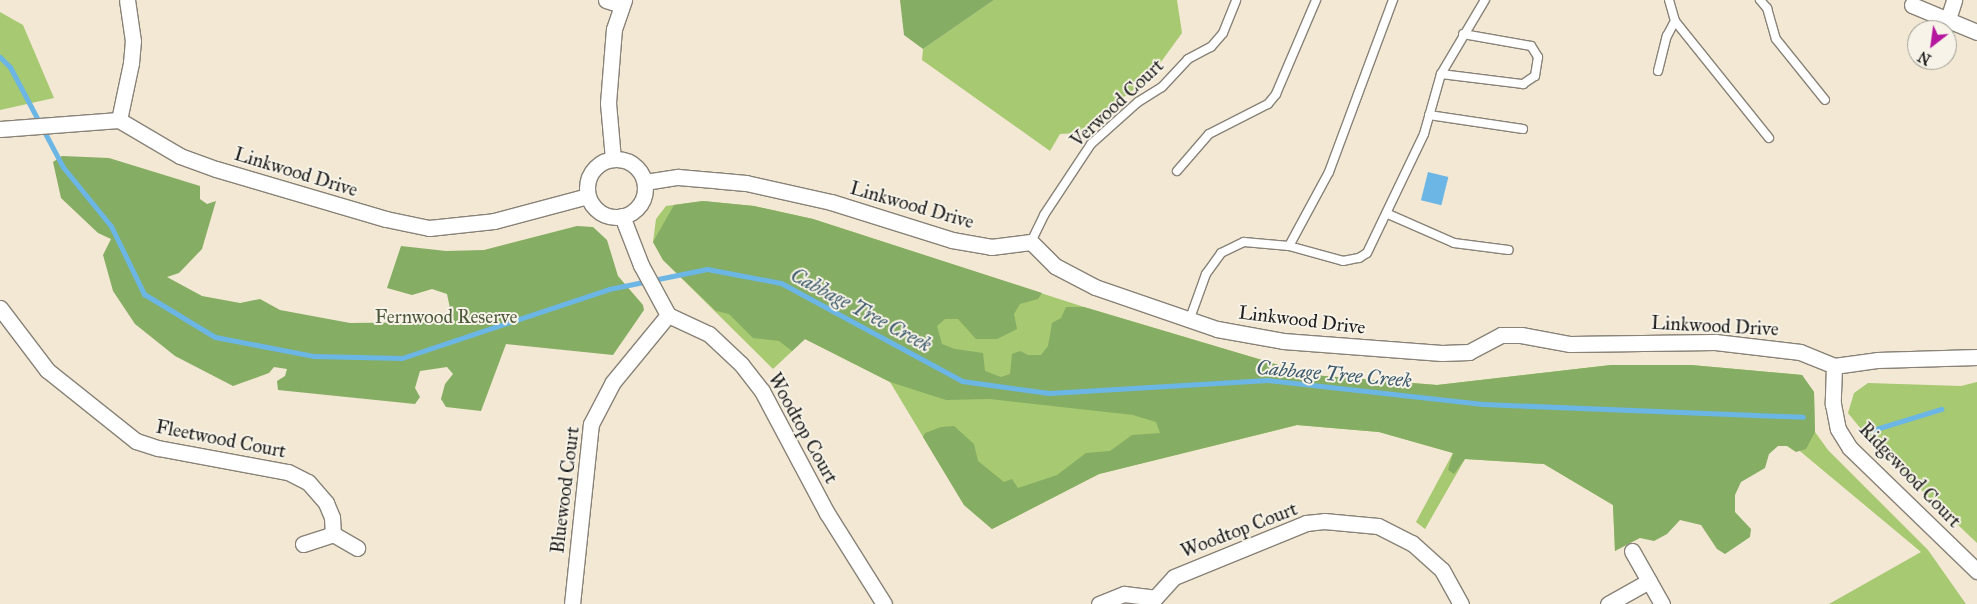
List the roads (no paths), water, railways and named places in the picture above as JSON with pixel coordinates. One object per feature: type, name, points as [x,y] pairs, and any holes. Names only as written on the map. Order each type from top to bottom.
[{"type":"street","points":[[0,129],[63,122],[88,124],[119,120],[131,64],[132,41],[126,0]]},
{"type":"street","points":[[1948,19],[1954,0]]},
{"type":"street","points":[[613,159],[608,103],[617,2]]},
{"type":"street","points":[[1912,5],[1977,32]]},
{"type":"street","name":"Linkwood Drive","points":[[119,120],[180,156],[216,169],[386,219],[429,228],[494,222],[588,196]]},
{"type":"street","points":[[613,159],[636,167],[645,182],[643,200],[638,208],[622,216],[598,210],[588,196],[592,172],[605,161],[613,159]]},
{"type":"street","name":"Linkwood Drive","points":[[645,182],[678,177],[746,183],[831,202],[952,240],[991,246],[1031,242],[1055,266],[1095,287],[1189,320],[1283,341],[1442,353],[1468,352],[1501,335],[1521,335],[1570,344],[1715,342],[1800,352],[1834,366]]},
{"type":"street","points":[[622,216],[641,265],[668,315]]},
{"type":"street","name":"Fleetwood Court","points":[[0,308],[47,370],[136,441],[158,448],[288,472],[308,482],[326,503],[332,517],[333,534]]},
{"type":"street","name":"Bluewood Court","points":[[572,604],[591,424],[613,382],[668,315]]},
{"type":"street","name":"Woodtop Court","points":[[668,315],[709,334],[741,364],[762,391],[827,513],[884,604]]},
{"type":"street","points":[[1834,366],[1876,360],[1977,357]]},
{"type":"street","name":"Ridgewood Court","points":[[1834,366],[1833,404],[1838,428],[1850,448],[1977,572]]},
{"type":"street","name":"Woodtop Court","points":[[1099,604],[1124,594],[1156,601],[1174,577],[1306,523],[1324,521],[1378,526],[1412,543],[1442,570],[1461,604]]},
{"type":"street","points":[[303,544],[333,534],[357,548]]},
{"type":"street","points":[[1632,551],[1662,604]]},
{"type":"street","points":[[1608,604],[1649,581]]},
{"type":"lane","name":"Verwood Court","points":[[1031,242],[1044,215],[1091,144],[1138,102],[1162,87],[1188,59],[1211,47],[1223,33],[1236,0]]},
{"type":"lane","points":[[1178,171],[1208,134],[1268,104],[1276,94],[1316,0]]},
{"type":"lane","points":[[1289,246],[1333,163],[1393,0]]},
{"type":"lane","points":[[1189,320],[1206,274],[1221,253],[1244,242],[1289,246],[1343,260],[1359,258],[1374,244],[1429,115],[1442,74],[1463,34],[1485,0]]},
{"type":"lane","points":[[1669,0],[1675,21],[1769,138]]},
{"type":"lane","points":[[1760,0],[1767,8],[1776,39],[1825,100]]},
{"type":"lane","points":[[1658,71],[1667,36],[1675,21]]},
{"type":"lane","points":[[1442,74],[1522,84],[1535,76],[1538,57],[1531,46],[1463,34]]},
{"type":"lane","points":[[1429,115],[1524,130]]},
{"type":"lane","points":[[1388,214],[1454,243],[1509,250]]},
{"type":"water","points":[[1428,172],[1448,177],[1441,205],[1421,200]]},
{"type":"waterway","name":"Cabbage Tree Creek","points":[[0,57],[10,67],[63,167],[111,226],[144,294],[215,337],[314,356],[402,358],[609,289],[707,269],[781,283],[962,381],[1049,393],[1268,380],[1483,404],[1803,417]]},
{"type":"waterway","name":"Cabbage Tree Creek","points":[[1863,433],[1941,409]]},
{"type":"park label","name":"Fernwood Reserve","points":[[446,317]]}]
